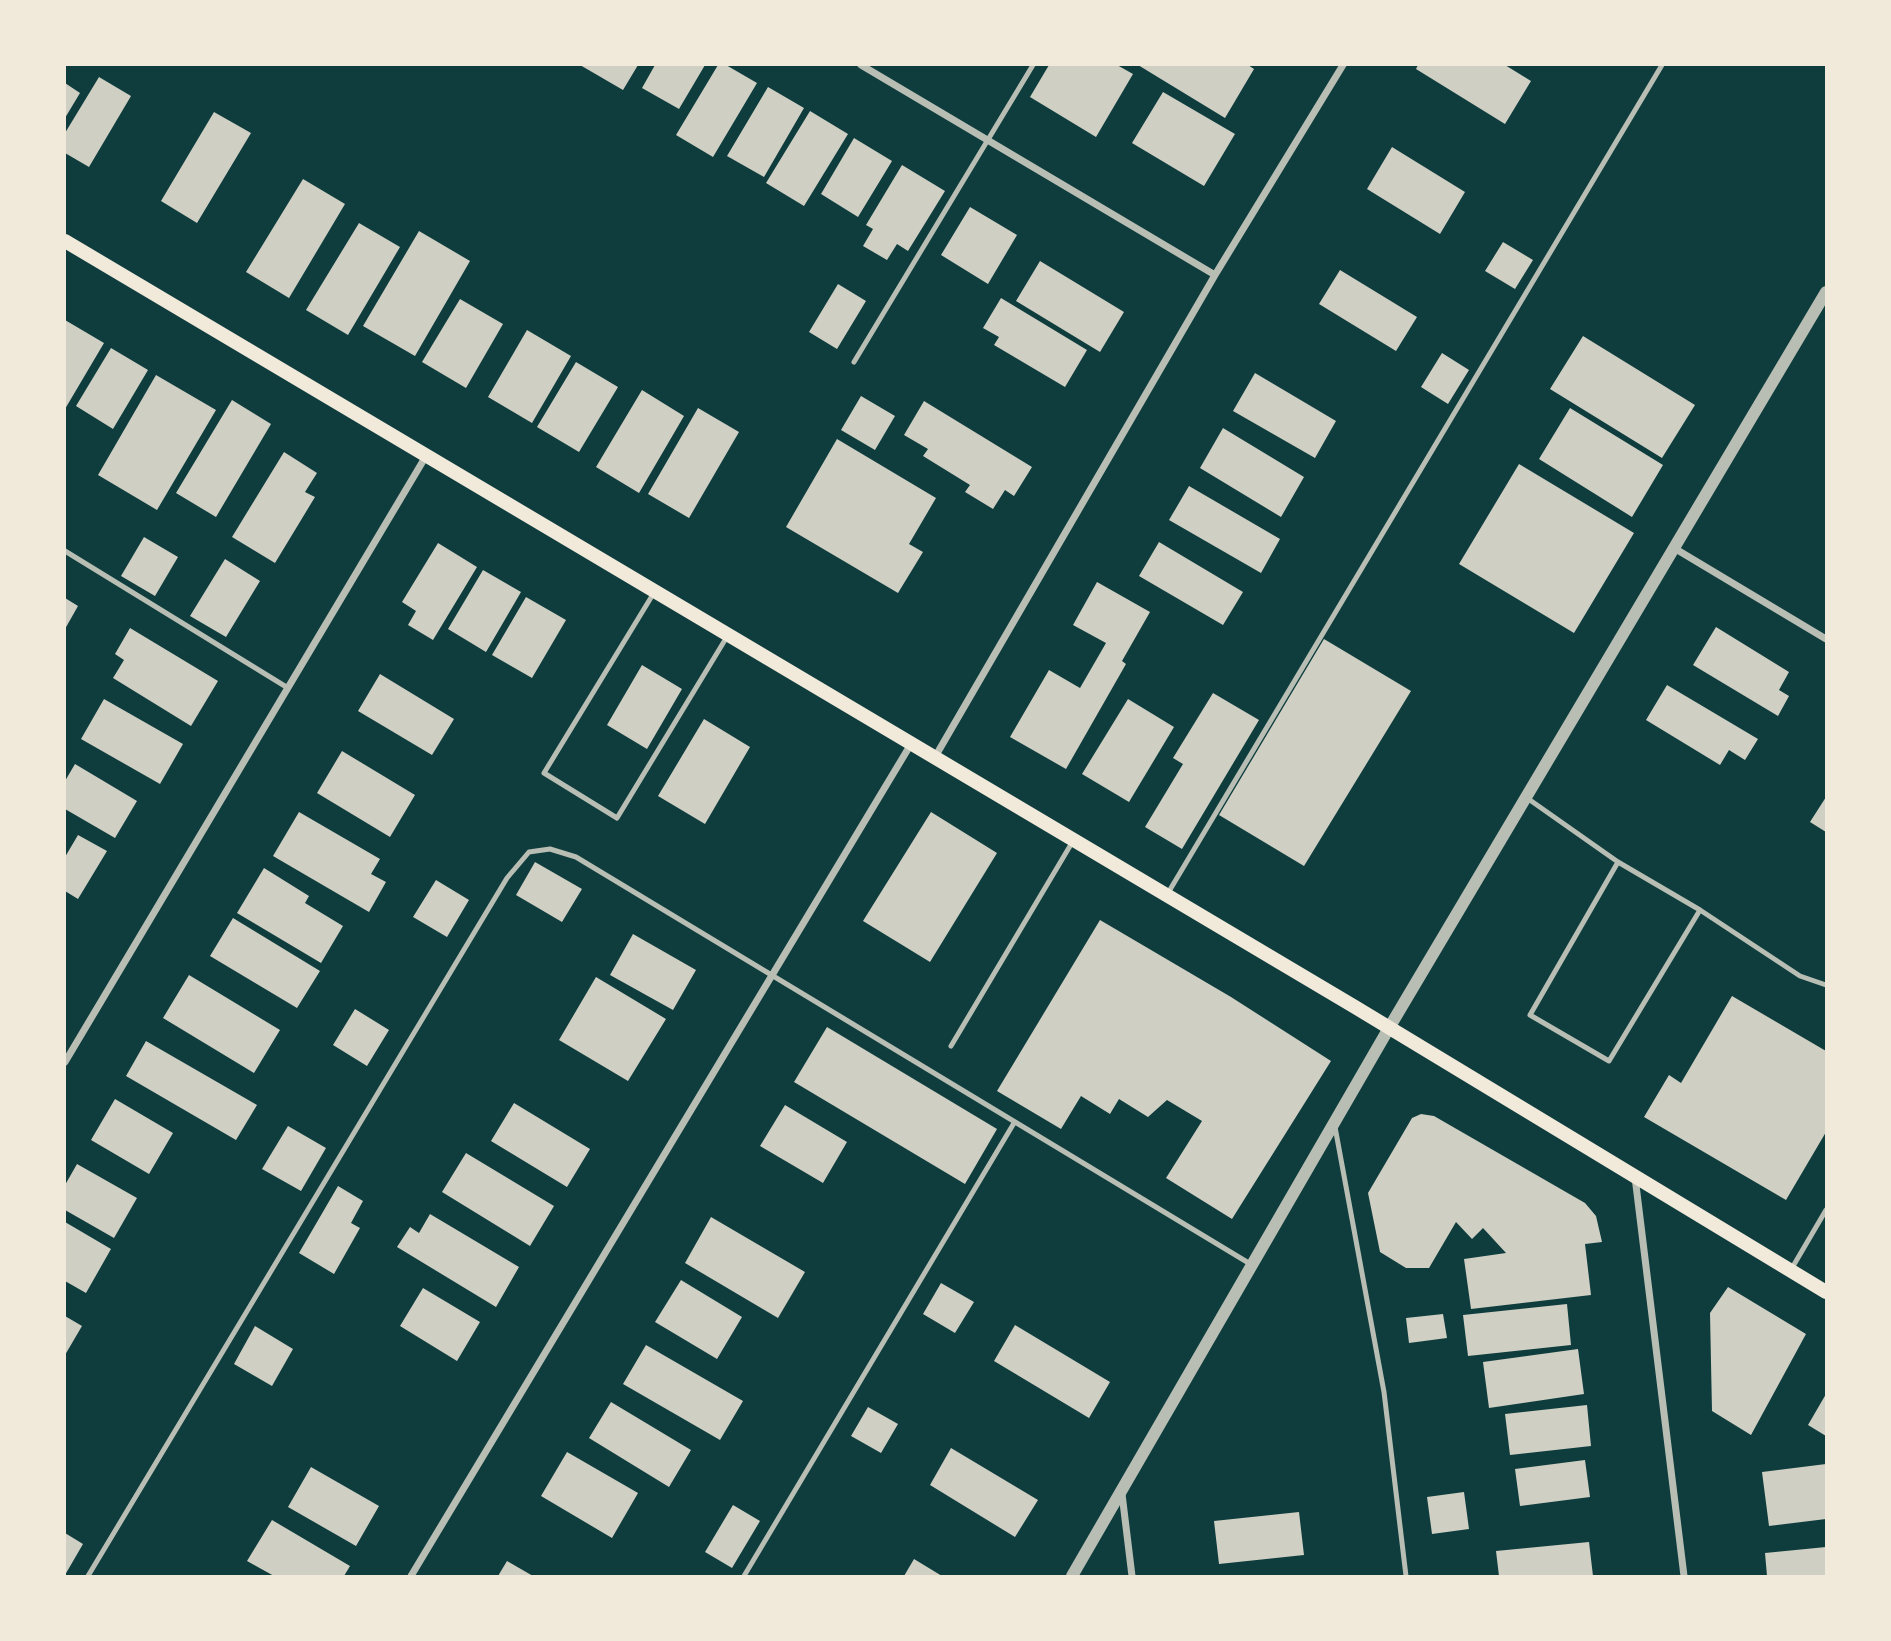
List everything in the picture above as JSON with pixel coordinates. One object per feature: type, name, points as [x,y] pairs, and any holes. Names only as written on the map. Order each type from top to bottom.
[{"type":"main road","points":[[65,241],[1389,1028],[1826,1292]]},
{"type":"street","points":[[861,65],[1215,275]]},
{"type":"street","points":[[934,758],[1215,275],[1343,65]]},
{"type":"street","points":[[1072,1576],[1389,1028],[1826,292]]},
{"type":"street","points":[[65,1062],[426,456]]},
{"type":"street","points":[[1674,548],[1826,639]]},
{"type":"street","points":[[411,1576],[911,744]]},
{"type":"street","points":[[1635,1177],[1684,1576]]},
{"type":"street","points":[[1121,1493],[1132,1576]]},
{"type":"lane","points":[[854,362],[1033,65]]},
{"type":"lane","points":[[1166,895],[1662,65]]},
{"type":"lane","points":[[65,551],[288,688]]},
{"type":"lane","points":[[655,591],[544,773],[617,818],[728,635]]},
{"type":"lane","points":[[1526,797],[1618,862],[1700,910],[1800,976],[1826,985]]},
{"type":"lane","points":[[951,1046],[1073,841]]},
{"type":"lane","points":[[88,1576],[507,878],[528,852],[550,849],[576,858],[1252,1266]]},
{"type":"lane","points":[[1618,862],[1530,1016],[1609,1061],[1700,910]]},
{"type":"lane","points":[[1335,1122],[1384,1392],[1406,1576]]},
{"type":"lane","points":[[744,1576],[1014,1123]]},
{"type":"lane","points":[[1791,1271],[1826,1210]]},
{"type":"building","points":[[580,65],[638,65],[623,90]]},
{"type":"building","points":[[655,65],[705,65],[679,109],[642,88]]},
{"type":"building","points":[[718,65],[726,65],[757,83],[713,157],[676,135]]},
{"type":"building","points":[[1049,65],[1117,65],[1133,74],[1096,137],[1030,97]]},
{"type":"building","points":[[1138,65],[1248,65],[1254,69],[1225,118]]},
{"type":"building","points":[[1418,65],[1505,65],[1531,81],[1505,124],[1416,69]]},
{"type":"building","points":[[99,77],[131,96],[89,167],[65,153],[65,133]]},
{"type":"building","points":[[65,83],[80,93],[65,118]]},
{"type":"building","points":[[768,87],[804,108],[764,177],[727,156]]},
{"type":"building","points":[[1163,92],[1235,134],[1204,186],[1132,143]]},
{"type":"building","points":[[810,111],[848,134],[804,206],[766,183]]},
{"type":"building","points":[[214,112],[251,133],[197,223],[161,201]]},
{"type":"building","points":[[854,138],[892,161],[858,217],[821,194]]},
{"type":"building","points":[[1392,147],[1465,192],[1440,234],[1367,189]]},
{"type":"building","points":[[902,165],[945,191],[908,251],[897,244],[887,260],[863,246],[873,229],[866,225]]},
{"type":"building","points":[[303,179],[345,204],[289,298],[246,272]]},
{"type":"building","points":[[970,207],[1017,235],[988,284],[941,255]]},
{"type":"building","points":[[359,223],[400,247],[348,335],[306,310]]},
{"type":"building","points":[[419,231],[470,261],[415,356],[363,326]]},
{"type":"building","points":[[1503,242],[1533,260],[1515,289],[1485,271]]},
{"type":"building","points":[[1040,261],[1124,312],[1100,352],[1016,301]]},
{"type":"building","points":[[1340,270],[1417,317],[1396,351],[1319,304]]},
{"type":"building","points":[[838,284],[866,301],[837,349],[809,332]]},
{"type":"building","points":[[1001,298],[1087,350],[1065,387],[994,345],[999,337],[983,328]]},
{"type":"building","points":[[460,299],[503,324],[466,388],[422,362]]},
{"type":"building","points":[[65,320],[104,343],[65,409]]},
{"type":"building","points":[[527,330],[571,356],[532,423],[488,397]]},
{"type":"building","points":[[1583,336],[1695,405],[1662,458],[1550,389]]},
{"type":"building","points":[[111,348],[148,370],[113,429],[76,406]]},
{"type":"building","points":[[1442,353],[1469,370],[1448,404],[1421,387]]},
{"type":"building","points":[[576,362],[618,387],[579,452],[537,427]]},
{"type":"building","points":[[1255,373],[1336,421],[1315,458],[1233,411]]},
{"type":"building","points":[[156,375],[216,410],[157,510],[98,475]]},
{"type":"building","points":[[642,390],[684,416],[639,493],[596,467]]},
{"type":"building","points":[[861,396],[895,416],[875,450],[841,430]]},
{"type":"building","points":[[232,400],[271,424],[216,517],[176,493]]},
{"type":"building","points":[[924,401],[1032,467],[1014,496],[1005,490],[993,509],[965,492],[970,485],[923,456],[928,449],[904,435]]},
{"type":"building","points":[[698,408],[739,432],[689,518],[648,494]]},
{"type":"building","points":[[1570,408],[1663,465],[1632,517],[1539,459]]},
{"type":"building","points":[[1223,428],[1304,477],[1281,517],[1200,468]]},
{"type":"building","points":[[837,439],[936,498],[909,544],[923,552],[898,593],[786,527]]},
{"type":"building","points":[[284,452],[317,473],[305,492],[315,497],[275,563],[232,537]]},
{"type":"building","points":[[1519,464],[1634,533],[1574,633],[1459,564]]},
{"type":"building","points":[[1189,486],[1280,539],[1261,573],[1169,520]]},
{"type":"building","points":[[144,537],[178,557],[155,596],[121,576]]},
{"type":"building","points":[[1159,542],[1243,592],[1223,625],[1139,576]]},
{"type":"building","points":[[438,543],[477,567],[433,640],[408,625],[416,611],[402,602]]},
{"type":"building","points":[[225,559],[260,581],[226,637],[190,616]]},
{"type":"building","points":[[483,570],[521,592],[486,652],[448,629]]},
{"type":"building","points":[[1097,582],[1150,612],[1122,661],[1126,664],[1066,769],[1010,737],[1049,670],[1080,688],[1106,643],[1073,625]]},
{"type":"building","points":[[526,597],[566,620],[532,678],[492,655]]},
{"type":"building","points":[[65,598],[78,606],[65,629]]},
{"type":"building","points":[[1716,627],[1789,672],[1779,690],[1789,696],[1778,716],[1693,665]]},
{"type":"building","points":[[130,628],[218,681],[191,726],[113,678],[124,660],[115,654]]},
{"type":"building","points":[[1324,639],[1411,691],[1304,866],[1219,815]]},
{"type":"building","points":[[642,665],[682,689],[647,749],[607,725]]},
{"type":"building","points":[[380,674],[454,719],[432,755],[358,711]]},
{"type":"building","points":[[1667,685],[1758,739],[1745,760],[1729,750],[1720,765],[1646,720]]},
{"type":"building","points":[[1213,693],[1259,720],[1182,849],[1145,827],[1183,764],[1173,758]]},
{"type":"building","points":[[104,699],[183,744],[160,784],[81,739]]},
{"type":"building","points":[[1128,699],[1174,727],[1129,802],[1082,774]]},
{"type":"building","points":[[704,719],[750,747],[705,824],[658,796]]},
{"type":"building","points":[[342,751],[415,795],[390,837],[317,793]]},
{"type":"building","points":[[75,764],[137,801],[115,838],[65,809],[65,781]]},
{"type":"building","points":[[1826,797],[1826,832],[1810,822]]},
{"type":"building","points":[[299,812],[380,859],[371,874],[386,882],[369,912],[273,856]]},
{"type":"building","points":[[931,812],[997,853],[930,962],[863,921]]},
{"type":"building","points":[[78,835],[107,851],[78,899],[65,891],[65,857]]},
{"type":"building","points":[[535,862],[582,889],[562,922],[516,895]]},
{"type":"building","points":[[264,868],[309,896],[305,903],[343,926],[321,963],[237,913]]},
{"type":"building","points":[[436,880],[469,900],[447,937],[413,917]]},
{"type":"building","points":[[233,918],[320,971],[297,1008],[210,956]]},
{"type":"building","points":[[1100,920],[1231,997],[1331,1061],[1232,1219],[1166,1178],[1202,1121],[1167,1100],[1148,1117],[1119,1099],[1110,1114],[1081,1096],[1061,1129],[997,1091]]},
{"type":"building","points":[[633,934],[696,970],[673,1010],[610,975]]},
{"type":"building","points":[[189,975],[280,1030],[254,1073],[163,1018]]},
{"type":"building","points":[[596,977],[666,1019],[628,1081],[559,1040]]},
{"type":"building","points":[[1732,996],[1826,1051],[1826,1132],[1786,1200],[1644,1117],[1669,1075],[1681,1083]]},
{"type":"building","points":[[355,1009],[389,1030],[367,1066],[333,1045]]},
{"type":"building","points":[[827,1027],[997,1129],[965,1184],[794,1082]]},
{"type":"building","points":[[146,1041],[257,1105],[236,1140],[126,1076]]},
{"type":"building","points":[[115,1099],[173,1133],[149,1174],[91,1140]]},
{"type":"building","points":[[514,1103],[590,1149],[567,1187],[491,1141]]},
{"type":"building","points":[[785,1105],[847,1142],[823,1183],[760,1146]]},
{"type":"building","points":[[1421,1114],[1434,1116],[1585,1203],[1596,1216],[1602,1242],[1585,1244],[1591,1295],[1471,1309],[1464,1259],[1506,1253],[1483,1228],[1472,1239],[1456,1222],[1429,1268],[1406,1268],[1380,1252],[1368,1193],[1412,1118]]},
{"type":"building","points":[[288,1126],[326,1148],[301,1191],[262,1169]]},
{"type":"building","points":[[466,1153],[554,1206],[530,1246],[442,1192]]},
{"type":"building","points":[[77,1164],[137,1198],[114,1238],[65,1210],[65,1185]]},
{"type":"building","points":[[338,1186],[363,1201],[351,1223],[360,1228],[334,1274],[299,1253]]},
{"type":"building","points":[[430,1214],[519,1267],[496,1307],[397,1247],[410,1227],[419,1233]]},
{"type":"building","points":[[711,1217],[805,1272],[778,1318],[685,1263]]},
{"type":"building","points":[[65,1222],[111,1249],[86,1293],[65,1281]]},
{"type":"building","points":[[681,1280],[742,1317],[717,1359],[655,1322]]},
{"type":"building","points":[[941,1283],[974,1302],[955,1333],[923,1314]]},
{"type":"building","points":[[1728,1287],[1806,1334],[1751,1435],[1712,1411],[1710,1313]]},
{"type":"building","points":[[423,1288],[480,1322],[457,1361],[400,1326]]},
{"type":"building","points":[[1567,1304],[1571,1345],[1468,1356],[1463,1315]]},
{"type":"building","points":[[1443,1314],[1447,1338],[1409,1343],[1406,1318]]},
{"type":"building","points":[[65,1316],[82,1326],[65,1355]]},
{"type":"building","points":[[1015,1325],[1110,1382],[1089,1418],[994,1361]]},
{"type":"building","points":[[255,1326],[293,1349],[272,1386],[234,1364]]},
{"type":"building","points":[[646,1345],[743,1401],[720,1440],[623,1384]]},
{"type":"building","points":[[1578,1349],[1584,1394],[1489,1408],[1483,1362]]},
{"type":"building","points":[[1826,1394],[1826,1436],[1808,1425]]},
{"type":"building","points":[[611,1402],[691,1450],[669,1487],[589,1438]]},
{"type":"building","points":[[1587,1405],[1591,1446],[1510,1455],[1505,1414]]},
{"type":"building","points":[[868,1407],[898,1424],[881,1453],[851,1436]]},
{"type":"building","points":[[951,1448],[1038,1500],[1015,1537],[930,1485]]},
{"type":"building","points":[[567,1452],[638,1493],[612,1538],[541,1496]]},
{"type":"building","points":[[1585,1460],[1590,1497],[1520,1506],[1515,1469]]},
{"type":"building","points":[[1826,1464],[1826,1519],[1769,1526],[1762,1472]]},
{"type":"building","points":[[311,1467],[379,1506],[356,1546],[288,1507]]},
{"type":"building","points":[[1464,1492],[1469,1529],[1432,1534],[1427,1497]]},
{"type":"building","points":[[733,1505],[760,1521],[732,1568],[705,1552]]},
{"type":"building","points":[[1299,1512],[1304,1555],[1219,1564],[1214,1521]]},
{"type":"building","points":[[272,1520],[350,1566],[344,1576],[274,1576],[247,1561]]},
{"type":"building","points":[[65,1533],[83,1544],[65,1575]]},
{"type":"building","points":[[1589,1542],[1593,1576],[1499,1576],[1496,1551]]},
{"type":"building","points":[[1826,1547],[1826,1576],[1767,1576],[1765,1553]]},
{"type":"building","points":[[914,1559],[942,1576],[904,1576]]},
{"type":"building","points":[[507,1561],[533,1576],[498,1576]]}]
